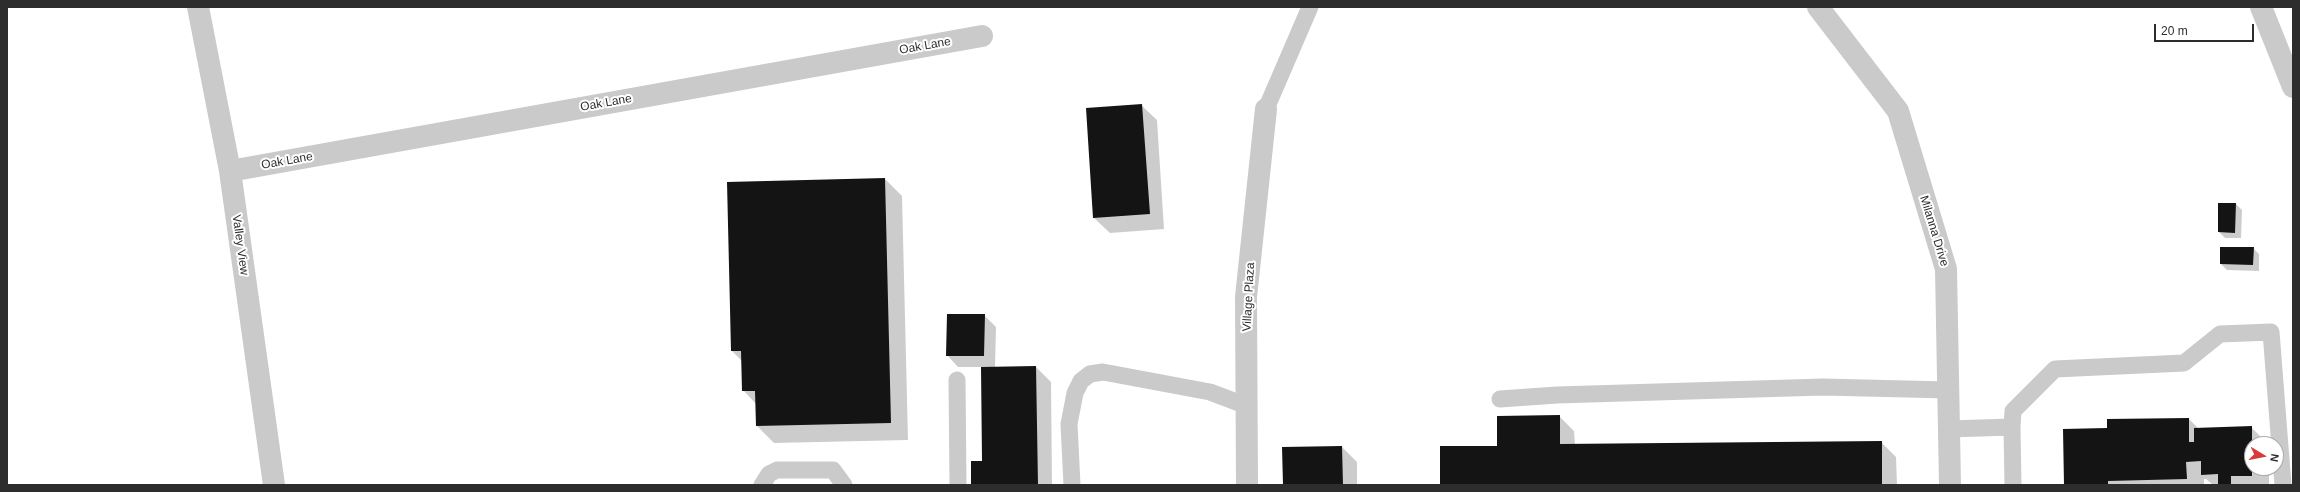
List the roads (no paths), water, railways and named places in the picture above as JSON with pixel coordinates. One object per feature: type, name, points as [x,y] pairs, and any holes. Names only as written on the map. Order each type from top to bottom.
[{"type":"street","name":"Valley View","points":[[198,7],[230,171],[274,485]]},
{"type":"street","name":"Milanna Drive","points":[[1818,7],[1898,111],[1946,269],[1950,485]]},
{"type":"street","points":[[2261,7],[2293,87]]},
{"type":"street","name":"Oak Lane","points":[[230,171],[982,36]]},
{"type":"street","name":"Village Plaza","points":[[1248,485],[1246,297],[1266,109]]},
{"type":"lane","points":[[1266,109],[1310,7]]},
{"type":"lane","points":[[2013,485],[2013,411],[2055,368],[2184,363],[2220,334],[2271,332],[2283,485]]},
{"type":"lane","points":[[1072,485],[1069,424],[1075,394],[1081,381],[1090,374],[1103,372],[1210,392],[1247,406]]},
{"type":"lane","points":[[957,380],[958,485]]},
{"type":"lane","points":[[1500,399],[1557,395],[1703,392],[1823,387],[1948,390]]},
{"type":"lane","points":[[1949,429],[2012,427]]},
{"type":"lane","points":[[762,485],[769,474],[777,470],[833,470],[844,485]]}]
